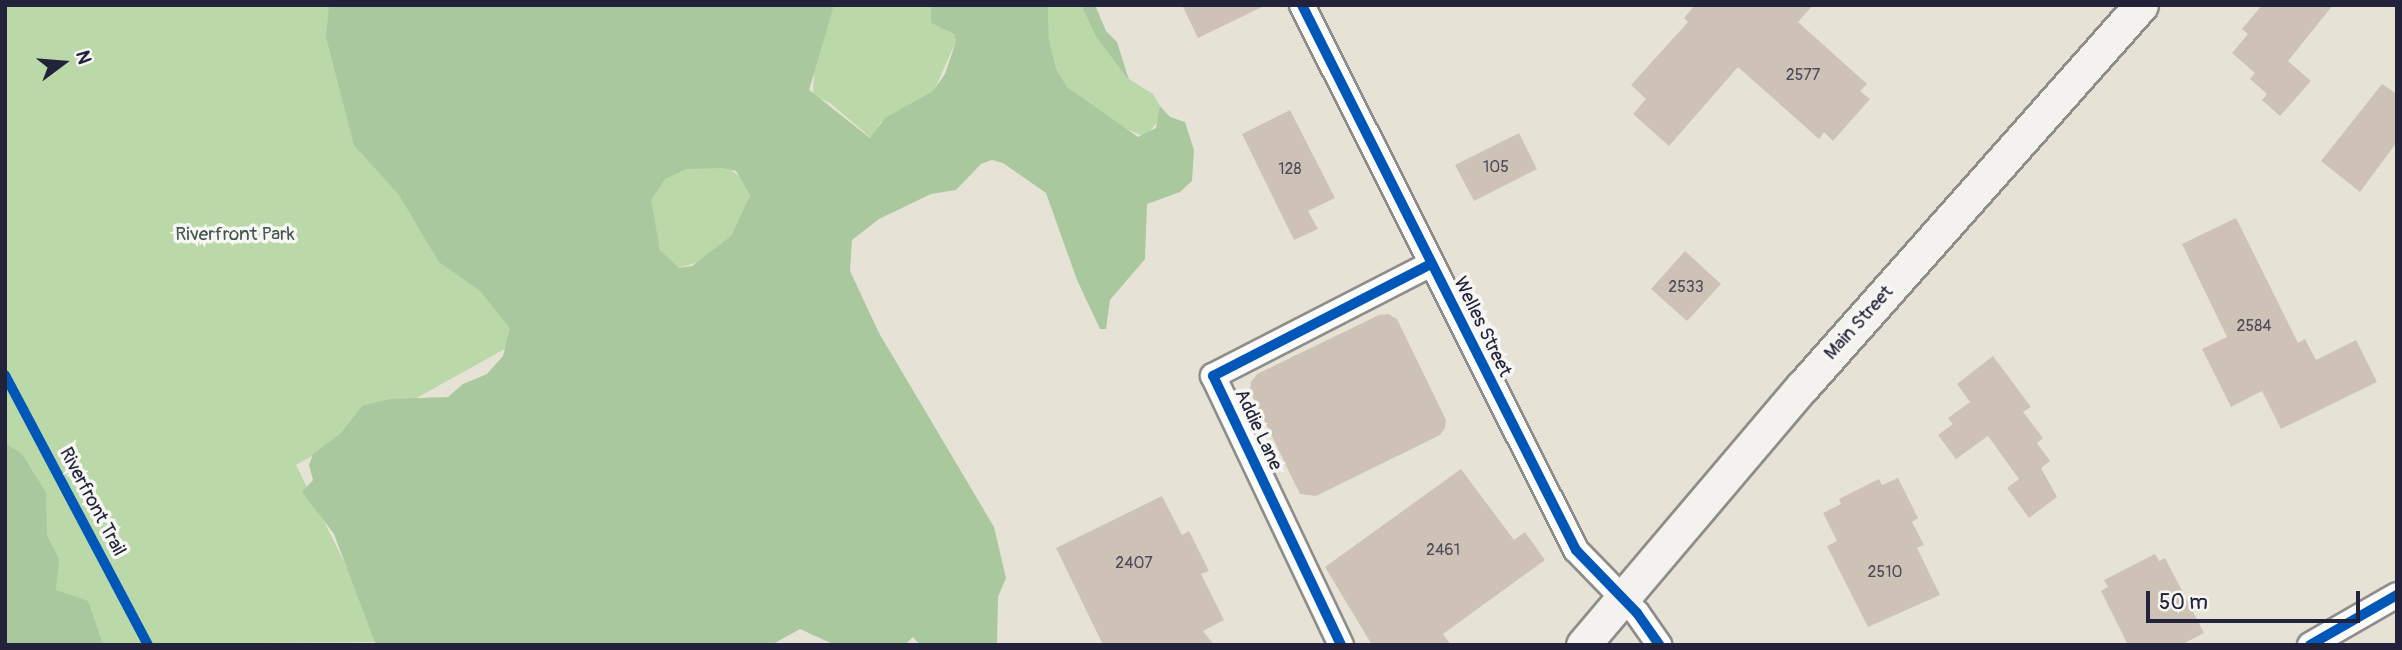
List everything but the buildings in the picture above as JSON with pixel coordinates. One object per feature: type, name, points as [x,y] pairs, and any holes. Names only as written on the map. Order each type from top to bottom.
[{"type":"main road","name":"Main Street","points":[[1583,645],[1802,386],[2141,5]]},
{"type":"street","name":"Welles Street","points":[[1302,5],[1576,550],[1660,645]]},
{"type":"street","name":"Addie Lane","points":[[1341,645],[1213,376],[1431,264]]},
{"type":"street","points":[[2310,645],[2397,595]]},
{"type":"green space","name":"Riverfront Park","points":[[5,5],[931,5],[931,23],[954,34],[956,41],[934,91],[881,122],[871,138],[830,103],[813,96],[814,69],[731,170],[747,182],[750,195],[731,236],[701,261],[679,268],[664,258],[659,246],[553,322],[296,465],[384,642],[5,645]]},
{"type":"green space","points":[[329,5],[834,5],[809,90],[870,138],[885,118],[933,91],[945,74],[956,41],[954,34],[931,23],[931,5],[1048,5],[1049,41],[1056,68],[1067,87],[1138,137],[1156,128],[1160,106],[1170,117],[1185,122],[1194,150],[1192,181],[1180,192],[1147,204],[1145,259],[1110,300],[1106,329],[1100,329],[1077,280],[1046,193],[1003,163],[992,160],[981,164],[956,190],[931,194],[879,219],[852,240],[850,271],[879,333],[994,527],[1006,578],[998,597],[997,645],[920,645],[913,637],[905,645],[835,645],[800,629],[771,645],[376,645],[334,534],[302,492],[313,480],[309,465],[313,454],[341,433],[362,406],[390,399],[448,397],[463,384],[487,374],[503,356],[510,328],[480,291],[439,262],[399,195],[354,145],[326,37]],"holes":[[[723,168],[736,171],[750,195],[731,236],[692,266],[679,268],[660,250],[651,200],[665,179],[686,169]]]},
{"type":"green space","points":[[1048,5],[1081,5],[1096,37],[1129,79],[1153,94],[1160,106],[1160,119],[1145,137],[1109,121],[1067,87],[1056,68],[1049,41]]},
{"type":"green space","points":[[1081,5],[1095,5],[1106,31],[1117,42],[1129,80],[1096,37]]},
{"type":"green space","points":[[5,443],[22,454],[46,493],[47,535],[59,559],[56,590],[88,601],[103,645],[5,645]]},
{"type":"cycle path","points":[[1302,5],[1576,550],[1637,613],[1659,645]]},
{"type":"cycle path","points":[[1341,645],[1213,376],[1431,264]]},
{"type":"cycle path","name":"Riverfront Trail","points":[[5,375],[148,645]]},
{"type":"cycle path","points":[[2310,645],[2397,595]]}]
